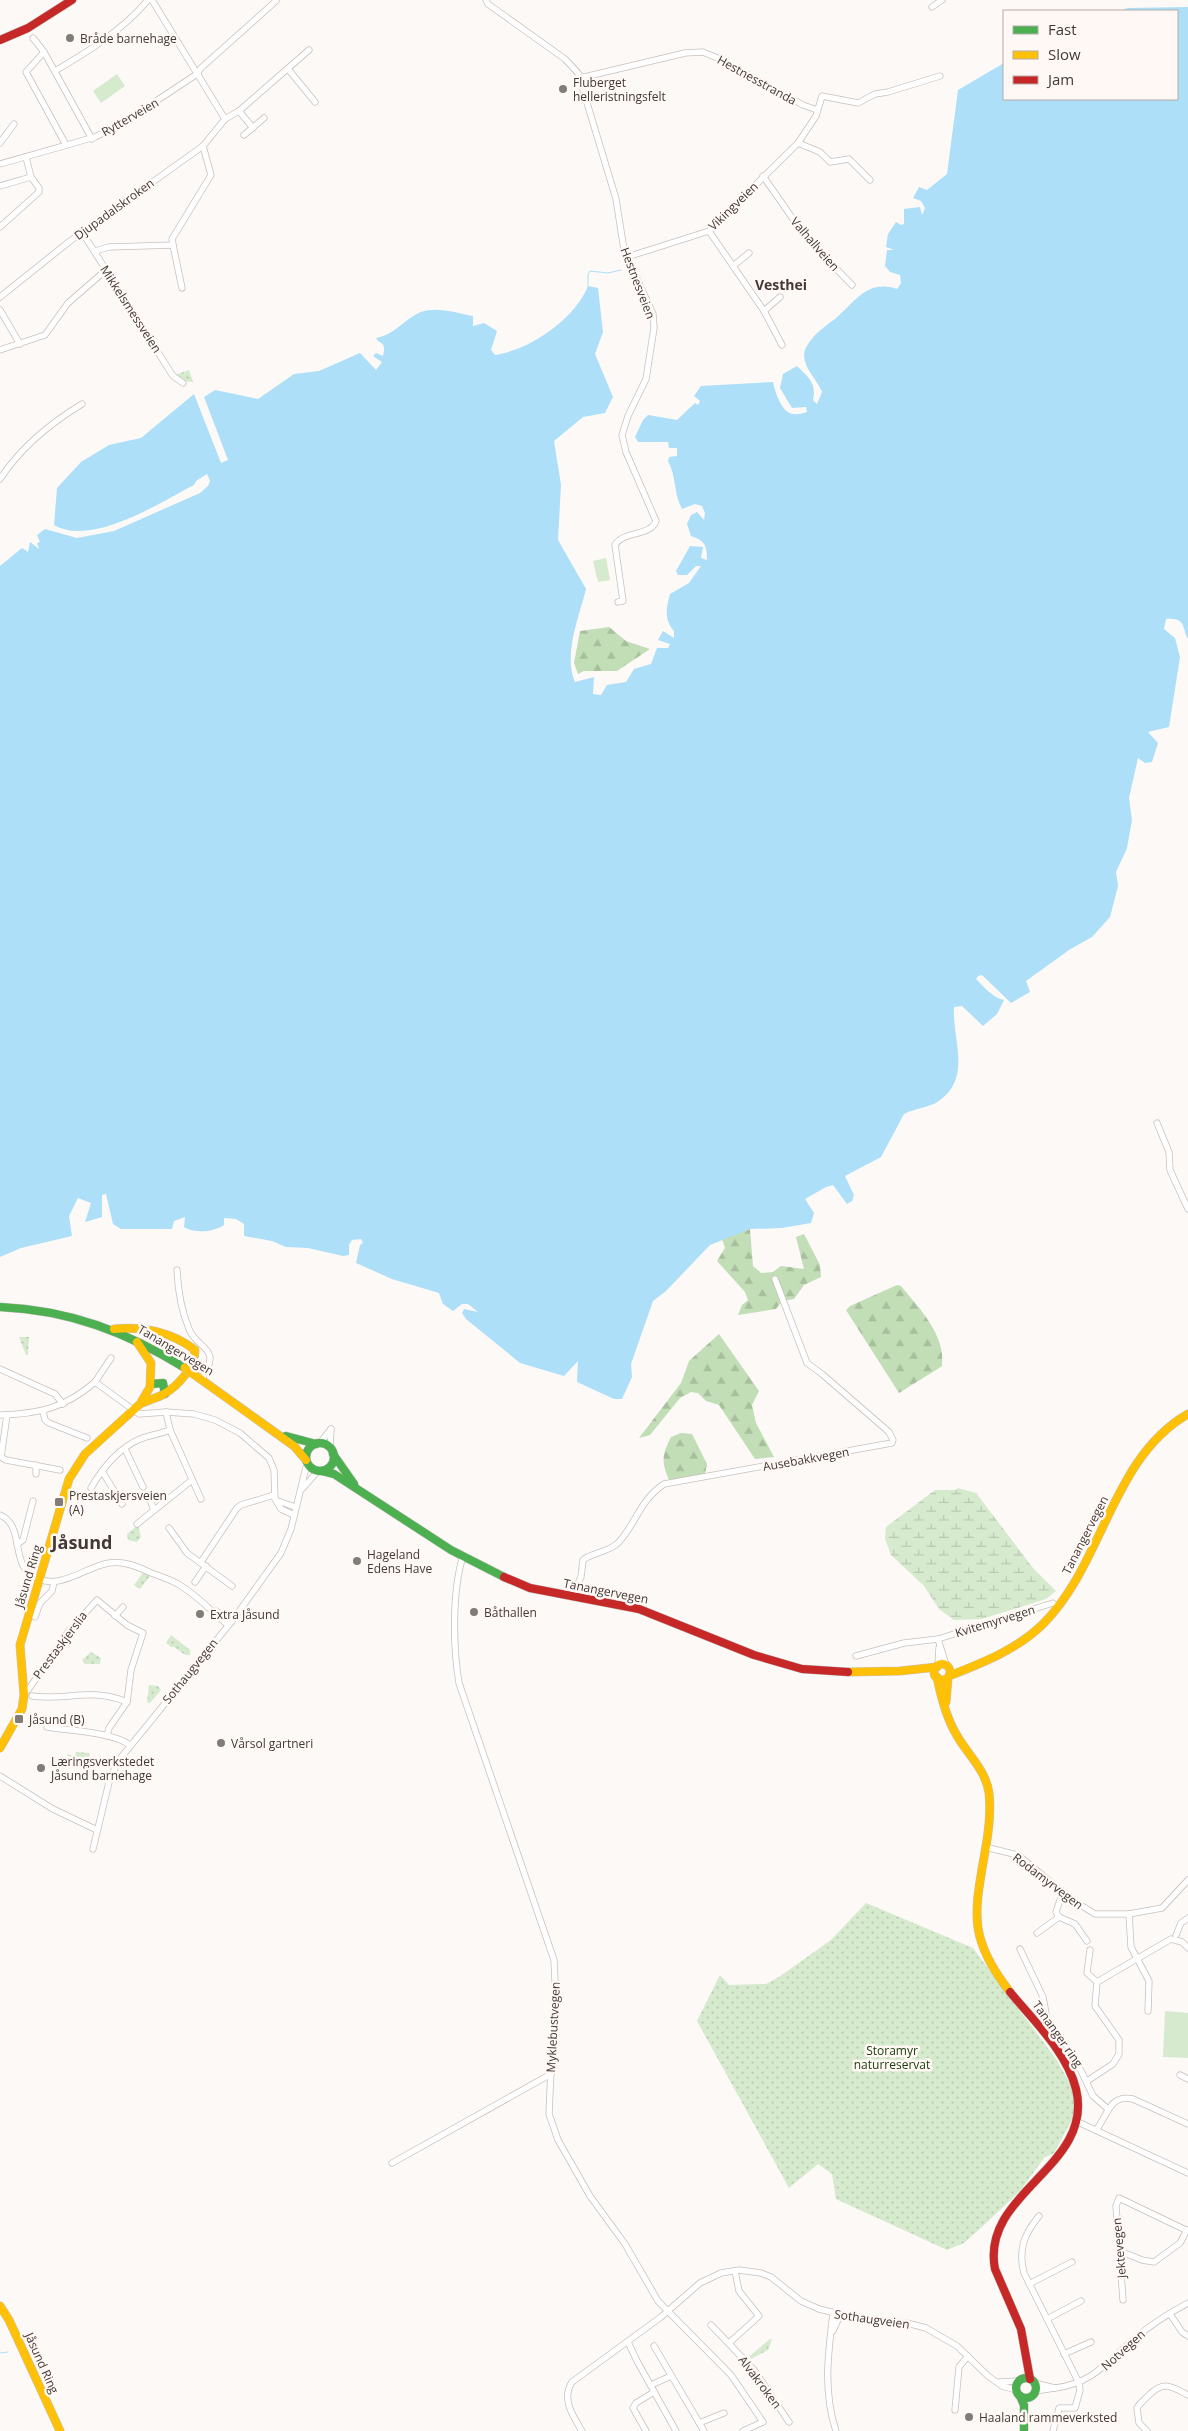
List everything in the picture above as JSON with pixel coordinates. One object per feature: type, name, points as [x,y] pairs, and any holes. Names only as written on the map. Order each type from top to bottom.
[{"type":"main road","points":[[0,40],[35,24],[72,0]]},
{"type":"main road","name":"Tanangervegen","points":[[0,1307],[59,1312],[133,1337],[202,1379],[300,1451],[307,1462]]},
{"type":"main road","name":"Jåsund Ring","points":[[0,1748],[28,1693],[18,1663],[20,1644],[40,1580],[63,1494],[71,1475],[89,1449],[137,1407],[165,1394],[180,1380],[196,1357],[195,1350],[187,1344],[153,1330],[114,1329]]},
{"type":"main road","points":[[133,1337],[149,1358],[152,1371],[151,1384],[163,1383],[165,1394]]},
{"type":"main road","name":"Jåsund Ring","points":[[137,1407],[151,1384]]},
{"type":"main road","name":"Tanangervegen","points":[[320,1471],[334,1474],[417,1529],[463,1556],[515,1582],[544,1591],[639,1609],[782,1665],[835,1672],[942,1671],[993,1657],[1020,1643],[1053,1612],[1084,1567],[1137,1462],[1162,1431],[1188,1414]]},
{"type":"main road","name":"Tanangervegen","points":[[270,1428],[293,1439],[318,1443]]},
{"type":"main road","points":[[318,1443],[331,1451],[330,1466],[320,1471],[307,1462],[309,1448],[318,1443]]},
{"type":"main road","name":"Tanangervegen","points":[[331,1451],[356,1487]]},
{"type":"main road","name":"Tananger ring","points":[[942,1671],[941,1698],[958,1737],[977,1763],[986,1782],[990,1804],[975,1918],[980,1944],[993,1967],[1067,2066],[1078,2092],[1078,2122],[1072,2140],[1062,2154],[1013,2204],[995,2235],[993,2253],[996,2274],[1021,2330],[1029,2431]]},
{"type":"main road","name":"Jåsund Ring","points":[[0,2306],[9,2320],[60,2431]]},
{"type":"main road","name":"Tananger ring","points":[[1024,2431],[1026,2387]]},
{"type":"street","points":[[56,71],[92,50],[122,26],[148,0]]},
{"type":"street","points":[[152,0],[225,119],[239,111],[309,50]]},
{"type":"street","name":"Hestnesveien","points":[[486,0],[488,4],[572,65],[580,78],[616,199],[622,244],[653,314],[654,328],[646,379],[628,416],[622,435],[626,452],[656,521],[651,528],[622,537],[615,545],[623,592],[623,601],[618,602]]},
{"type":"street","points":[[932,7],[942,0]]},
{"type":"street","name":"Rytterveien","points":[[0,164],[92,139],[123,123],[197,74],[201,68],[275,3]]},
{"type":"street","points":[[33,38],[56,71],[92,139]]},
{"type":"street","points":[[44,52],[26,72],[66,145]]},
{"type":"street","name":"Hestnesstranda","points":[[580,78],[685,53],[703,52],[722,60],[816,113]]},
{"type":"street","points":[[288,69],[315,102]]},
{"type":"street","points":[[816,113],[822,96],[858,103],[875,94],[888,92],[940,76]]},
{"type":"street","points":[[239,111],[252,128]]},
{"type":"street","name":"Vikingveien","points":[[627,257],[709,231],[798,143],[816,113]]},
{"type":"street","points":[[244,135],[264,118]]},
{"type":"street","name":"Djupadalskroken","points":[[0,297],[82,232],[203,146],[225,119]]},
{"type":"street","points":[[0,143],[14,124]]},
{"type":"street","points":[[798,143],[820,152],[830,162],[850,160],[870,180]]},
{"type":"street","points":[[182,288],[172,239],[211,175],[203,146]]},
{"type":"street","points":[[0,227],[39,192],[39,188],[31,177],[26,157]]},
{"type":"street","name":"Valhallveien","points":[[763,176],[807,239],[852,285]]},
{"type":"street","points":[[0,186],[31,177]]},
{"type":"street","points":[[709,231],[764,311],[782,345]]},
{"type":"street","name":"Mikkelsmessveien","points":[[82,232],[96,251],[106,270],[174,376],[183,383]]},
{"type":"street","points":[[96,251],[109,247],[173,245]]},
{"type":"street","points":[[733,266],[749,252]]},
{"type":"street","points":[[0,350],[45,336],[68,304],[106,270]]},
{"type":"street","points":[[764,311],[780,297]]},
{"type":"street","points":[[0,310],[20,344]]},
{"type":"street","points":[[0,479],[13,460],[35,437],[82,404]]},
{"type":"street","points":[[1157,1123],[1169,1152],[1170,1170],[1188,1209]]},
{"type":"street","points":[[177,1270],[179,1296],[190,1331],[204,1345],[208,1353],[209,1365],[202,1379]]},
{"type":"street","name":"Ausebakkvegen","points":[[572,1596],[581,1577],[583,1560],[609,1550],[618,1543],[646,1498],[664,1484],[671,1481],[707,1477],[892,1443],[894,1440],[889,1432],[807,1363],[775,1279]]},
{"type":"street","points":[[0,1415],[43,1411],[76,1397],[95,1382],[111,1358]]},
{"type":"street","points":[[0,1369],[55,1394],[62,1404]]},
{"type":"street","points":[[95,1382],[137,1407],[142,1415],[166,1412],[194,1414],[215,1420],[249,1440],[265,1453],[272,1463],[275,1498],[281,1509],[294,1515]]},
{"type":"street","points":[[43,1411],[49,1423],[76,1429],[87,1438]]},
{"type":"street","points":[[166,1412],[170,1430],[201,1499]]},
{"type":"street","points":[[7,1415],[1,1457],[6,1460],[60,1470]]},
{"type":"street","name":"Tanangervegen","points":[[318,1443],[331,1429],[331,1451]]},
{"type":"street","points":[[91,1488],[102,1471],[125,1450],[143,1438],[170,1430]]},
{"type":"street","points":[[125,1450],[143,1487]]},
{"type":"street","name":"Sothaugvegen","points":[[92,1849],[110,1778],[119,1760],[230,1623],[281,1553],[291,1529],[307,1462]]},
{"type":"street","points":[[36,1465],[36,1474]]},
{"type":"street","points":[[102,1471],[122,1504]]},
{"type":"street","name":"Sothaugvegen","points":[[300,1493],[320,1471]]},
{"type":"street","points":[[137,1524],[192,1480]]},
{"type":"street","points":[[195,1582],[203,1564],[237,1508],[241,1505],[275,1498],[284,1505],[295,1507]]},
{"type":"street","points":[[150,1500],[154,1510]]},
{"type":"street","points":[[17,1544],[23,1540],[33,1501]]},
{"type":"street","points":[[0,1515],[7,1519],[12,1526],[23,1567],[32,1576],[40,1580],[54,1582],[101,1565],[126,1563],[177,1584],[230,1623]]},
{"type":"street","points":[[170,1528],[187,1553],[232,1586]]},
{"type":"street","name":"Myklebustvegen","points":[[463,1556],[457,1595],[456,1662],[459,1683],[554,1960],[549,2114],[558,2140],[590,2196],[625,2244],[658,2300],[731,2375],[763,2422],[743,2431]]},
{"type":"street","points":[[35,1617],[40,1602],[52,1592],[54,1582]]},
{"type":"street","name":"Prestaskjerslia","points":[[28,1693],[28,1690],[68,1632],[97,1600],[115,1616]]},
{"type":"street","name":"Kvitemyrvegen","points":[[856,1656],[904,1643],[938,1638],[1053,1603]]},
{"type":"street","points":[[107,1736],[109,1728],[127,1702],[131,1670],[143,1633],[115,1616],[123,1607]]},
{"type":"street","name":"Kvitemyrvegen","points":[[938,1638],[942,1671]]},
{"type":"street","points":[[28,1693],[43,1698],[92,1694],[127,1702]]},
{"type":"street","points":[[47,1727],[107,1736],[119,1739],[130,1745]]},
{"type":"street","points":[[0,1776],[53,1810],[76,1821],[98,1827]]},
{"type":"street","name":"Rodamyrvegen","points":[[985,1847],[1018,1855],[1065,1893],[1095,1914],[1129,1914],[1162,1908],[1188,1880]]},
{"type":"street","points":[[1065,1893],[1057,1906],[1056,1912],[1059,1917],[1075,1924],[1087,1941]]},
{"type":"street","points":[[1129,1914],[1131,1947],[1149,1981],[1148,2011]]},
{"type":"street","points":[[1037,1933],[1059,1917]]},
{"type":"street","points":[[1176,1935],[1181,1924],[1188,1918]]},
{"type":"street","points":[[1097,1982],[1171,1939],[1182,1942],[1188,1948]]},
{"type":"street","points":[[1020,1949],[1043,1998],[1047,2019],[1074,2056],[1093,2096],[1108,2109]]},
{"type":"street","points":[[1090,1950],[1087,1973],[1097,1982]]},
{"type":"street","points":[[1087,2081],[1113,2064],[1120,2054],[1119,2040],[1095,2006],[1097,1982]]},
{"type":"street","points":[[392,2163],[551,2074]]},
{"type":"street","points":[[1180,2074],[1188,2079]]},
{"type":"street","points":[[1098,2129],[1108,2109],[1119,2099],[1130,2098],[1188,2124]]},
{"type":"street","points":[[1078,2122],[1098,2129],[1188,2173]]},
{"type":"street","name":"Jektevegen","points":[[1123,2300],[1116,2206],[1119,2198],[1188,2230]]},
{"type":"street","points":[[1039,2216],[1025,2236],[1021,2252],[1024,2273],[1079,2383],[1080,2390],[1078,2405],[1070,2409],[1059,2408],[1053,2431]]},
{"type":"street","points":[[1120,2251],[1142,2260],[1154,2262],[1180,2243],[1188,2230]]},
{"type":"street","points":[[1029,2284],[1072,2262]]},
{"type":"street","points":[[729,2343],[759,2316],[739,2291],[735,2271]]},
{"type":"street","name":"Sothaugveien","points":[[582,2431],[571,2411],[567,2398],[570,2386],[577,2378],[626,2344],[710,2278],[735,2271],[761,2273],[780,2282],[808,2305],[833,2314],[926,2328],[948,2339],[996,2382],[1026,2387]]},
{"type":"street","points":[[1047,2319],[1081,2301]]},
{"type":"street","name":"Notvegen","points":[[1026,2387],[1055,2388],[1079,2383],[1099,2372],[1132,2341],[1188,2303]]},
{"type":"street","points":[[833,2314],[827,2378],[829,2399],[836,2431]]},
{"type":"street","points":[[1170,2314],[1182,2332],[1188,2336]]},
{"type":"street","points":[[832,2333],[840,2315]]},
{"type":"street","name":"Alvakroken","points":[[711,2325],[754,2370],[789,2422]]},
{"type":"street","points":[[1064,2354],[1091,2342]]},
{"type":"street","points":[[626,2344],[676,2431]]},
{"type":"street","points":[[654,2346],[704,2431]]},
{"type":"street","points":[[955,2410],[959,2367],[968,2356]]},
{"type":"street","points":[[650,2385],[671,2376]]},
{"type":"street","points":[[996,2382],[1026,2387]]},
{"type":"street","points":[[1146,2431],[1139,2423],[1136,2413],[1139,2405],[1156,2388],[1163,2385],[1169,2386],[1188,2395]]},
{"type":"street","points":[[646,2431],[633,2408],[636,2403],[654,2392]]},
{"type":"street","points":[[699,2423],[724,2413]]},
{"type":"green space","points":[[117,74],[125,86],[101,103],[93,91]]},
{"type":"green space","points":[[189,370],[193,382],[184,381],[175,375]]},
{"type":"green space","points":[[606,558],[610,580],[598,582],[593,561]]},
{"type":"green space","points":[[609,627],[626,641],[650,649],[617,671],[584,671],[578,674],[574,663],[580,631]]},
{"type":"green space","points":[[750,1229],[753,1266],[761,1273],[773,1272],[781,1266],[804,1269],[796,1237],[804,1234],[820,1265],[821,1277],[804,1285],[794,1299],[782,1301],[776,1309],[738,1315],[742,1305],[748,1300],[745,1292],[717,1261],[725,1248],[722,1239]]},
{"type":"green space","points":[[897,1285],[901,1286],[930,1323],[936,1333],[942,1355],[942,1366],[899,1393],[846,1310],[850,1306]]},
{"type":"green space","points":[[719,1334],[759,1391],[752,1405],[756,1423],[774,1457],[755,1459],[719,1405],[706,1401],[698,1393],[691,1392],[680,1398],[650,1435],[639,1438],[681,1383],[689,1361]]},
{"type":"green space","points":[[19,1337],[29,1337],[28,1355],[26,1355]]},
{"type":"green space","points":[[681,1433],[692,1434],[707,1464],[705,1474],[669,1480],[664,1463],[664,1454],[671,1437]]},
{"type":"green space","points":[[958,1488],[976,1493],[1033,1568],[1056,1591],[1046,1599],[982,1619],[954,1620],[939,1609],[924,1586],[891,1555],[885,1539],[886,1527],[935,1490],[956,1490]]},
{"type":"green space","points":[[138,1525],[141,1537],[137,1542],[128,1540],[127,1534]]},
{"type":"green space","points":[[143,1573],[150,1576],[140,1589],[134,1585]]},
{"type":"green space","points":[[171,1635],[190,1650],[190,1655],[185,1655],[166,1643]]},
{"type":"green space","points":[[91,1652],[101,1658],[100,1664],[85,1664],[82,1660]]},
{"type":"green space","points":[[149,1685],[158,1686],[161,1690],[150,1703],[147,1702]]},
{"type":"green space","points":[[76,1752],[90,1753],[89,1759],[69,1760],[67,1754],[75,1756]]},
{"type":"green space","name":"Storamyr naturreservat","points":[[866,1903],[973,1948],[1056,2059],[1072,2087],[1075,2114],[1054,2153],[1044,2158],[1020,2191],[984,2225],[964,2243],[947,2250],[836,2199],[832,2174],[818,2164],[789,2188],[697,2021],[720,1975],[729,1985],[766,1984],[831,1940]]},
{"type":"green space","points":[[1165,2011],[1188,2013],[1188,2058],[1163,2057]]},
{"type":"green space","points":[[772,2339],[768,2350],[751,2359],[750,2356]]},
{"type":"water","points":[[1188,7],[1188,639],[1181,622],[1166,619],[1164,629],[1175,638],[1180,657],[1169,727],[1148,732],[1158,743],[1152,762],[1145,763],[1138,758],[1129,798],[1132,820],[1127,848],[1116,872],[1118,886],[1110,917],[1092,937],[1069,950],[1026,981],[1030,992],[1011,1003],[982,975],[978,976],[976,979],[985,989],[992,995],[1004,1000],[997,1014],[983,1026],[962,1006],[954,1007],[958,1069],[950,1091],[936,1103],[904,1114],[881,1157],[845,1176],[854,1195],[852,1201],[847,1204],[833,1185],[826,1187],[805,1199],[814,1213],[811,1223],[782,1228],[750,1229],[710,1245],[666,1291],[653,1301],[631,1364],[632,1377],[622,1399],[614,1399],[577,1382],[578,1361],[564,1376],[520,1363],[466,1319],[462,1313],[464,1309],[478,1312],[468,1304],[462,1304],[453,1311],[443,1304],[439,1293],[392,1279],[356,1263],[360,1245],[363,1243],[361,1239],[352,1240],[349,1245],[349,1255],[343,1256],[308,1248],[286,1247],[272,1241],[244,1236],[244,1224],[236,1219],[224,1218],[224,1225],[204,1231],[193,1231],[184,1227],[185,1217],[174,1221],[172,1229],[121,1229],[113,1224],[106,1194],[102,1195],[102,1217],[85,1222],[91,1203],[78,1198],[69,1216],[72,1236],[21,1248],[0,1257],[0,566],[22,548],[28,552],[30,542],[39,549],[37,543],[40,542],[37,535],[45,529],[77,538],[114,531],[200,493],[208,486],[210,481],[207,474],[196,481],[194,485],[144,511],[106,527],[87,531],[69,530],[54,525],[57,488],[81,462],[109,445],[141,438],[194,394],[221,463],[228,460],[204,397],[215,390],[258,399],[294,374],[319,371],[360,353],[376,370],[382,362],[373,356],[376,353],[383,356],[384,347],[376,338],[389,334],[415,315],[427,310],[447,311],[473,316],[473,326],[484,323],[497,331],[491,350],[495,355],[509,352],[536,340],[562,321],[582,298],[588,286],[598,288],[603,332],[595,354],[613,397],[605,413],[583,417],[554,441],[561,485],[558,540],[586,589],[573,636],[571,648],[572,671],[575,682],[594,677],[593,694],[601,695],[607,685],[626,682],[634,669],[651,664],[657,648],[668,648],[670,644],[658,640],[663,631],[674,638],[674,631],[667,618],[670,594],[689,583],[701,566],[696,566],[687,575],[678,575],[676,571],[690,546],[703,547],[701,558],[707,560],[704,544],[691,536],[687,524],[691,515],[697,512],[704,520],[705,513],[702,506],[695,504],[682,509],[677,497],[673,473],[668,461],[669,457],[677,456],[677,448],[669,448],[668,442],[638,442],[635,437],[643,420],[648,415],[677,420],[695,403],[698,405],[700,401],[694,396],[701,386],[773,382],[777,397],[786,410],[796,414],[807,412],[806,407],[792,408],[780,388],[783,374],[797,366],[811,381],[814,389],[813,400],[817,404],[822,392],[805,361],[804,356],[807,345],[818,332],[862,294],[877,287],[897,289],[901,283],[900,275],[890,272],[885,266],[887,250],[894,250],[886,247],[888,234],[896,222],[901,225],[904,224],[904,209],[920,207],[922,215],[925,208],[921,201],[913,198],[919,187],[927,190],[947,174],[958,90],[1003,64],[1003,100],[1178,100],[1178,10],[1123,10],[1128,8]]},
{"type":"waterway","points":[[588,286],[590,271],[608,273],[621,270]]},
{"type":"waterway","points":[[0,2353],[8,2352]]},
{"type":"traffic: fast","points":[[0,1307],[50,1313],[97,1325],[141,1344],[185,1368]]},
{"type":"traffic: fast","points":[[151,1384],[163,1383],[165,1394]]},
{"type":"traffic: fast","points":[[286,1436],[316,1444]]},
{"type":"traffic: fast","points":[[320,1443],[330,1447],[334,1457],[330,1467],[320,1471],[310,1467],[306,1457],[310,1447],[320,1443]]},
{"type":"traffic: fast","points":[[333,1454],[354,1484]]},
{"type":"traffic: fast","points":[[322,1471],[334,1474],[451,1550],[504,1577]]},
{"type":"traffic: fast","points":[[1026,2378],[1033,2381],[1036,2388],[1033,2395],[1026,2398],[1019,2395],[1016,2388],[1019,2381],[1026,2378]]},
{"type":"traffic: fast","points":[[1020,2396],[1024,2405],[1024,2431]]},
{"type":"traffic: slow","points":[[114,1329],[135,1328],[156,1332],[177,1339],[195,1350],[192,1363],[180,1381],[164,1394],[142,1403]]},
{"type":"traffic: slow","points":[[0,1748],[22,1709],[24,1695],[20,1645],[69,1479],[85,1454],[140,1404],[150,1387],[151,1363],[137,1342]]},
{"type":"traffic: slow","points":[[185,1368],[192,1373]]},
{"type":"traffic: slow","points":[[192,1373],[294,1446],[306,1460]]},
{"type":"traffic: slow","points":[[949,1676],[1010,1649],[1042,1625],[1063,1600],[1080,1572],[1124,1484],[1141,1457],[1162,1433],[1188,1414]]},
{"type":"traffic: slow","points":[[942,1664],[950,1672],[942,1680],[934,1672],[942,1664]]},
{"type":"traffic: slow","points":[[848,1672],[900,1671],[937,1667]]},
{"type":"traffic: slow","points":[[937,1677],[949,1721],[960,1741],[980,1769],[989,1793],[989,1820],[979,1888],[977,1922],[986,1955],[1010,1992]]},
{"type":"traffic: slow","points":[[946,1702],[948,1678]]},
{"type":"traffic: slow","points":[[0,2306],[9,2320],[60,2431]]},
{"type":"traffic: jam","points":[[0,40],[28,28],[72,0]]},
{"type":"traffic: jam","points":[[504,1577],[530,1588],[639,1609],[754,1655],[802,1669],[848,1672]]},
{"type":"traffic: jam","points":[[1010,1992],[1057,2049],[1072,2075],[1076,2089],[1077,2116],[1069,2139],[1055,2160],[1019,2199],[1004,2219],[995,2242],[995,2269],[1021,2329],[1030,2379]]},
{"type":"place","name":"Bråde barnehage","points":[[70,38]]},
{"type":"place","name":"Fluberget helleristningsfelt","points":[[563,89]]},
{"type":"place","name":"Prestaskjersveien (A)","points":[[59,1502]]},
{"type":"place","name":"Hageland Edens Have","points":[[357,1561]]},
{"type":"place","name":"Båthallen","points":[[474,1612]]},
{"type":"place","name":"Extra Jåsund","points":[[200,1614]]},
{"type":"place","name":"Jåsund (B)","points":[[19,1719]]},
{"type":"place","name":"Vårsol gartneri","points":[[221,1743]]},
{"type":"place","name":"Læringsverkstedet Jåsund barnehage","points":[[41,1768]]},
{"type":"place","name":"Haaland rammeverksted","points":[[969,2417]]},
{"type":"district","name":"Vesthei","points":[[781,284]]},
{"type":"district","name":"Jåsund","points":[[82,1542]]}]
